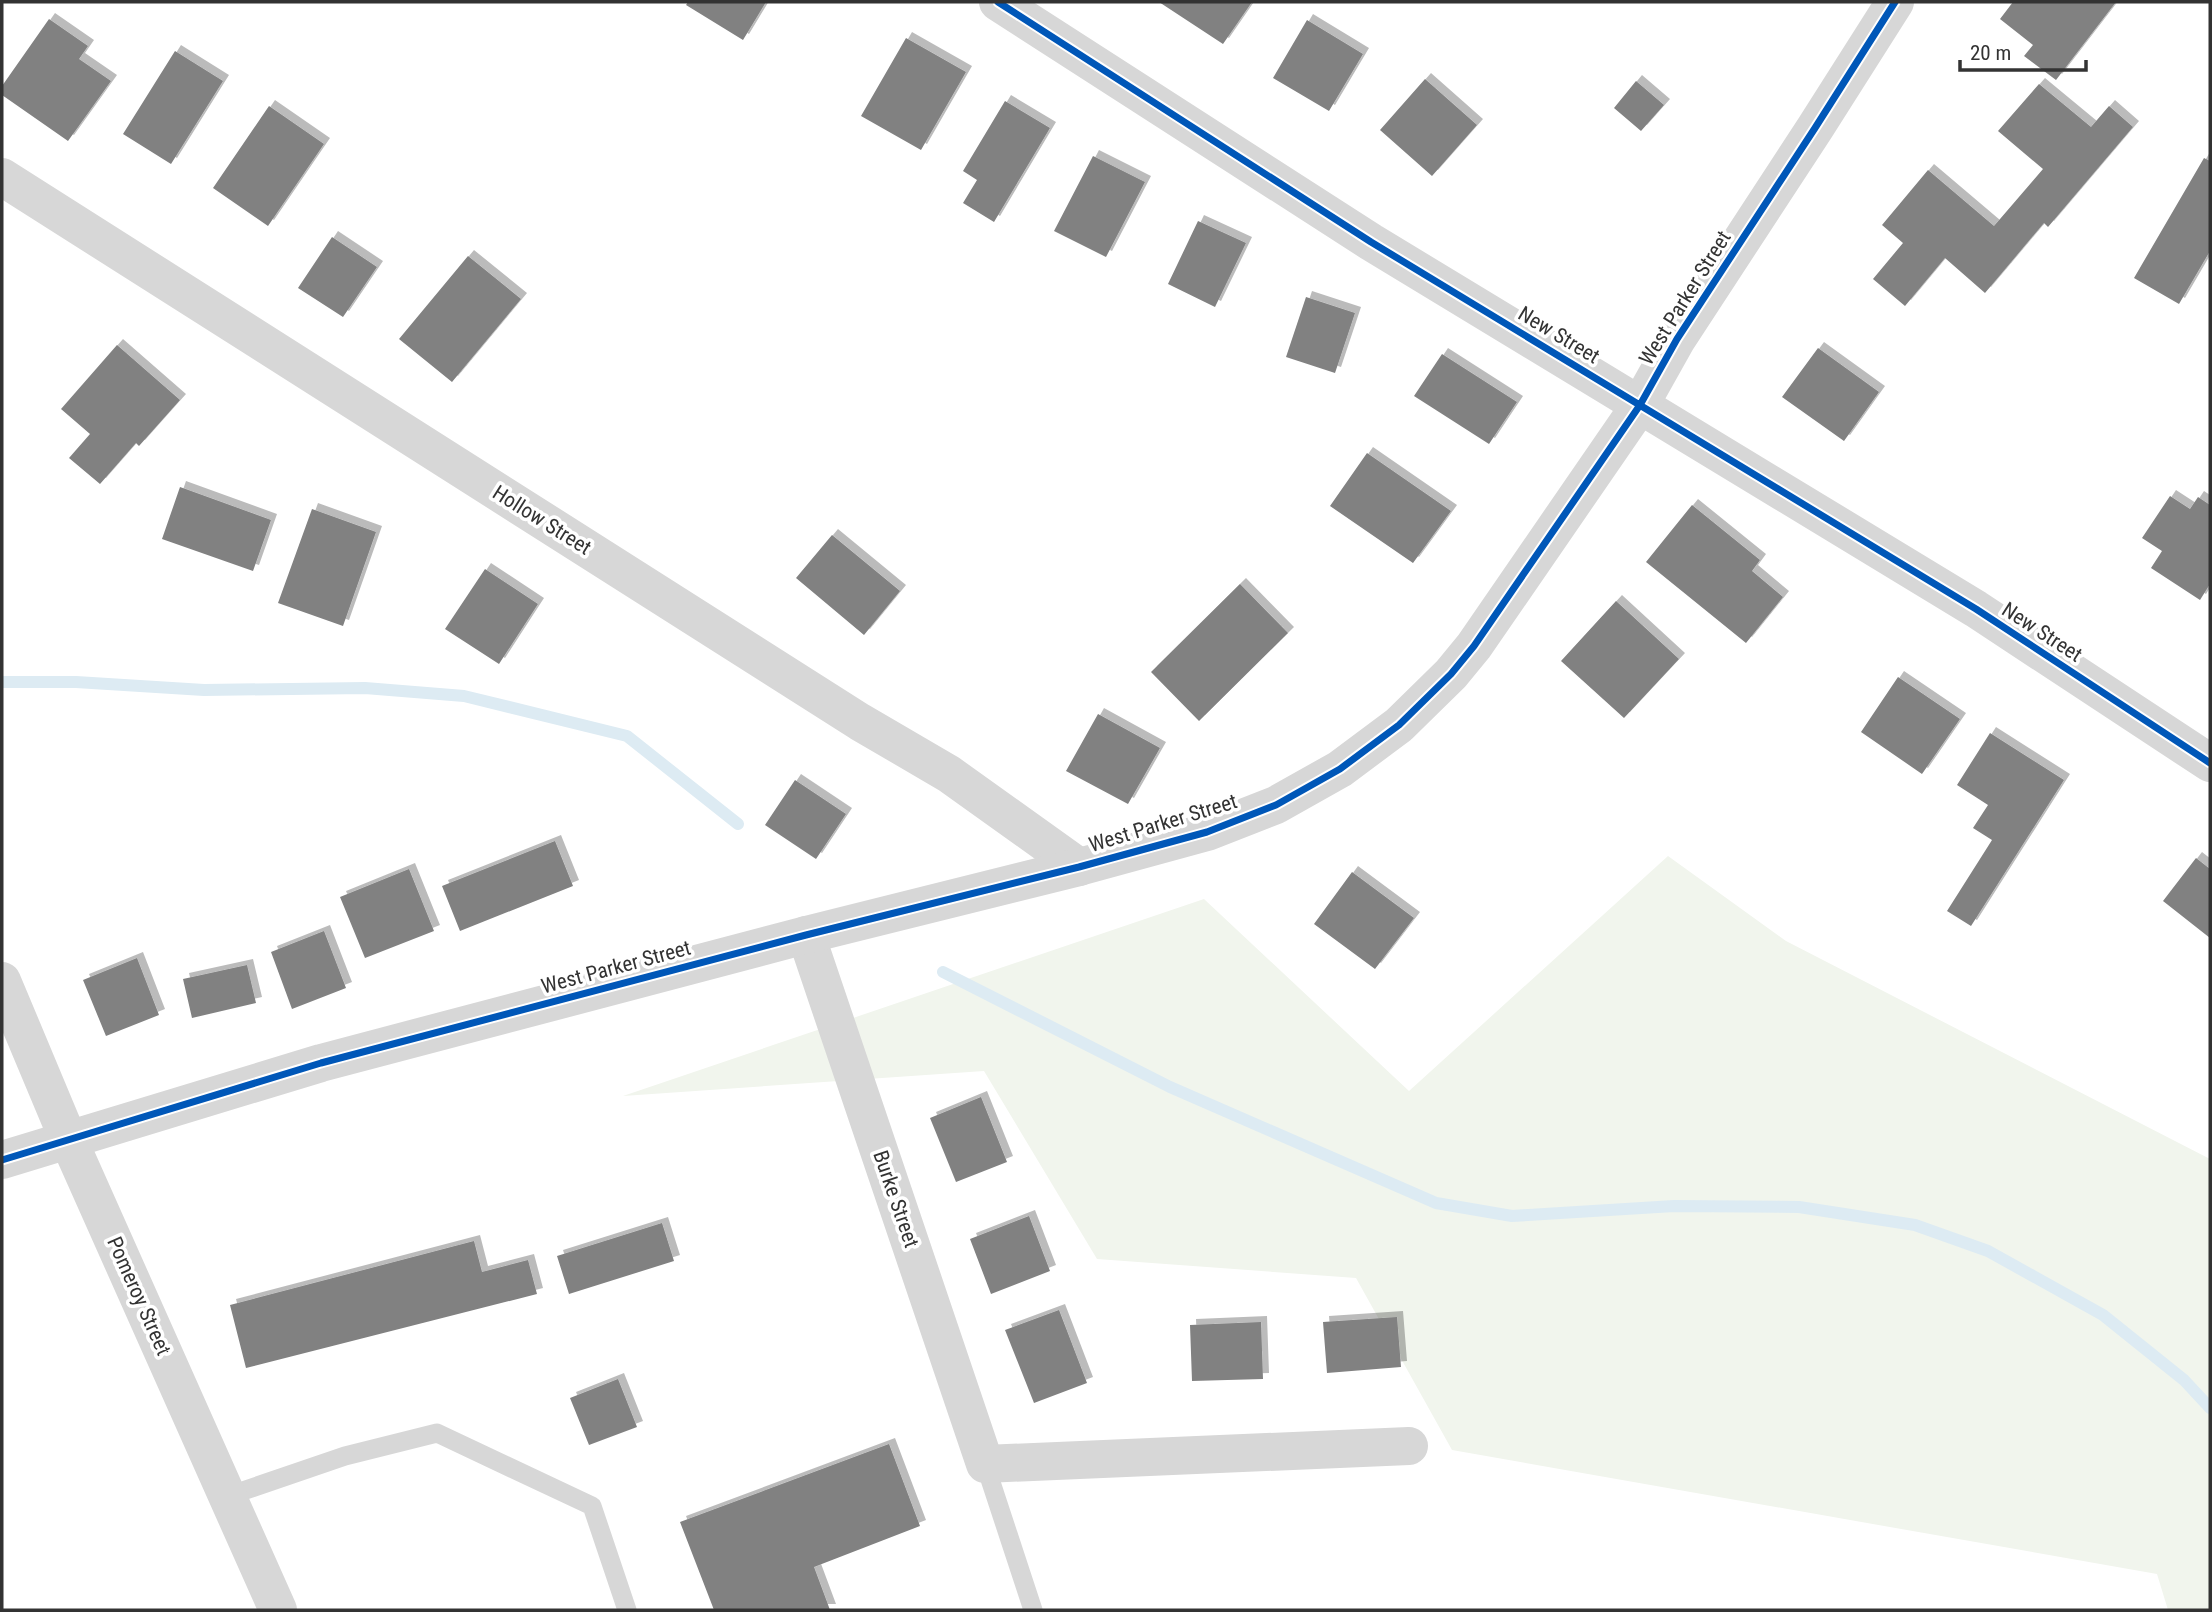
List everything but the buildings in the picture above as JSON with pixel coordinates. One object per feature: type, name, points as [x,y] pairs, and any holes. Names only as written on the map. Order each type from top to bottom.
[{"type":"street","name":"New Street","points":[[998,2],[1371,242],[1976,609],[2210,763]]},
{"type":"street","name":"West Parker Street","points":[[2,1160],[321,1063],[1207,832],[1276,805],[1340,769],[1399,725],[1451,674],[1474,646],[1640,405],[1677,339],[1895,2]]},
{"type":"street","name":"Hollow Street","points":[[2,177],[860,722],[949,774],[1079,867]]},
{"type":"street","name":"Burke Street","points":[[806,935],[985,1464]]},
{"type":"street","name":"Pomeroy Street","points":[[2,981],[69,1141],[278,1610]]},
{"type":"street","points":[[985,1464],[1409,1446]]},
{"type":"lane","points":[[228,1496],[345,1457],[437,1433],[592,1506],[627,1610]]},
{"type":"lane","points":[[985,1464],[1032,1610]]},
{"type":"shaded area","points":[[1668,856],[1786,941],[2210,1159],[2210,1610],[2168,1610],[2157,1574],[1452,1450],[1356,1278],[1097,1259],[984,1071],[623,1096],[1204,899],[1409,1091]]},
{"type":"waterway","points":[[2,682],[76,682],[204,690],[365,688],[464,696],[627,736],[738,824]]},
{"type":"waterway","points":[[943,972],[1170,1087],[1436,1203],[1512,1216],[1674,1206],[1799,1207],[1915,1225],[1988,1251],[2103,1315],[2184,1380],[2210,1408]]},
{"type":"cycle path","points":[[998,2],[1371,242],[1976,609],[2210,763]]},
{"type":"cycle path","points":[[2,1160],[321,1063],[1207,832],[1276,805],[1340,769],[1399,725],[1451,674],[1474,646],[1640,405],[1677,339],[1895,2]]}]
